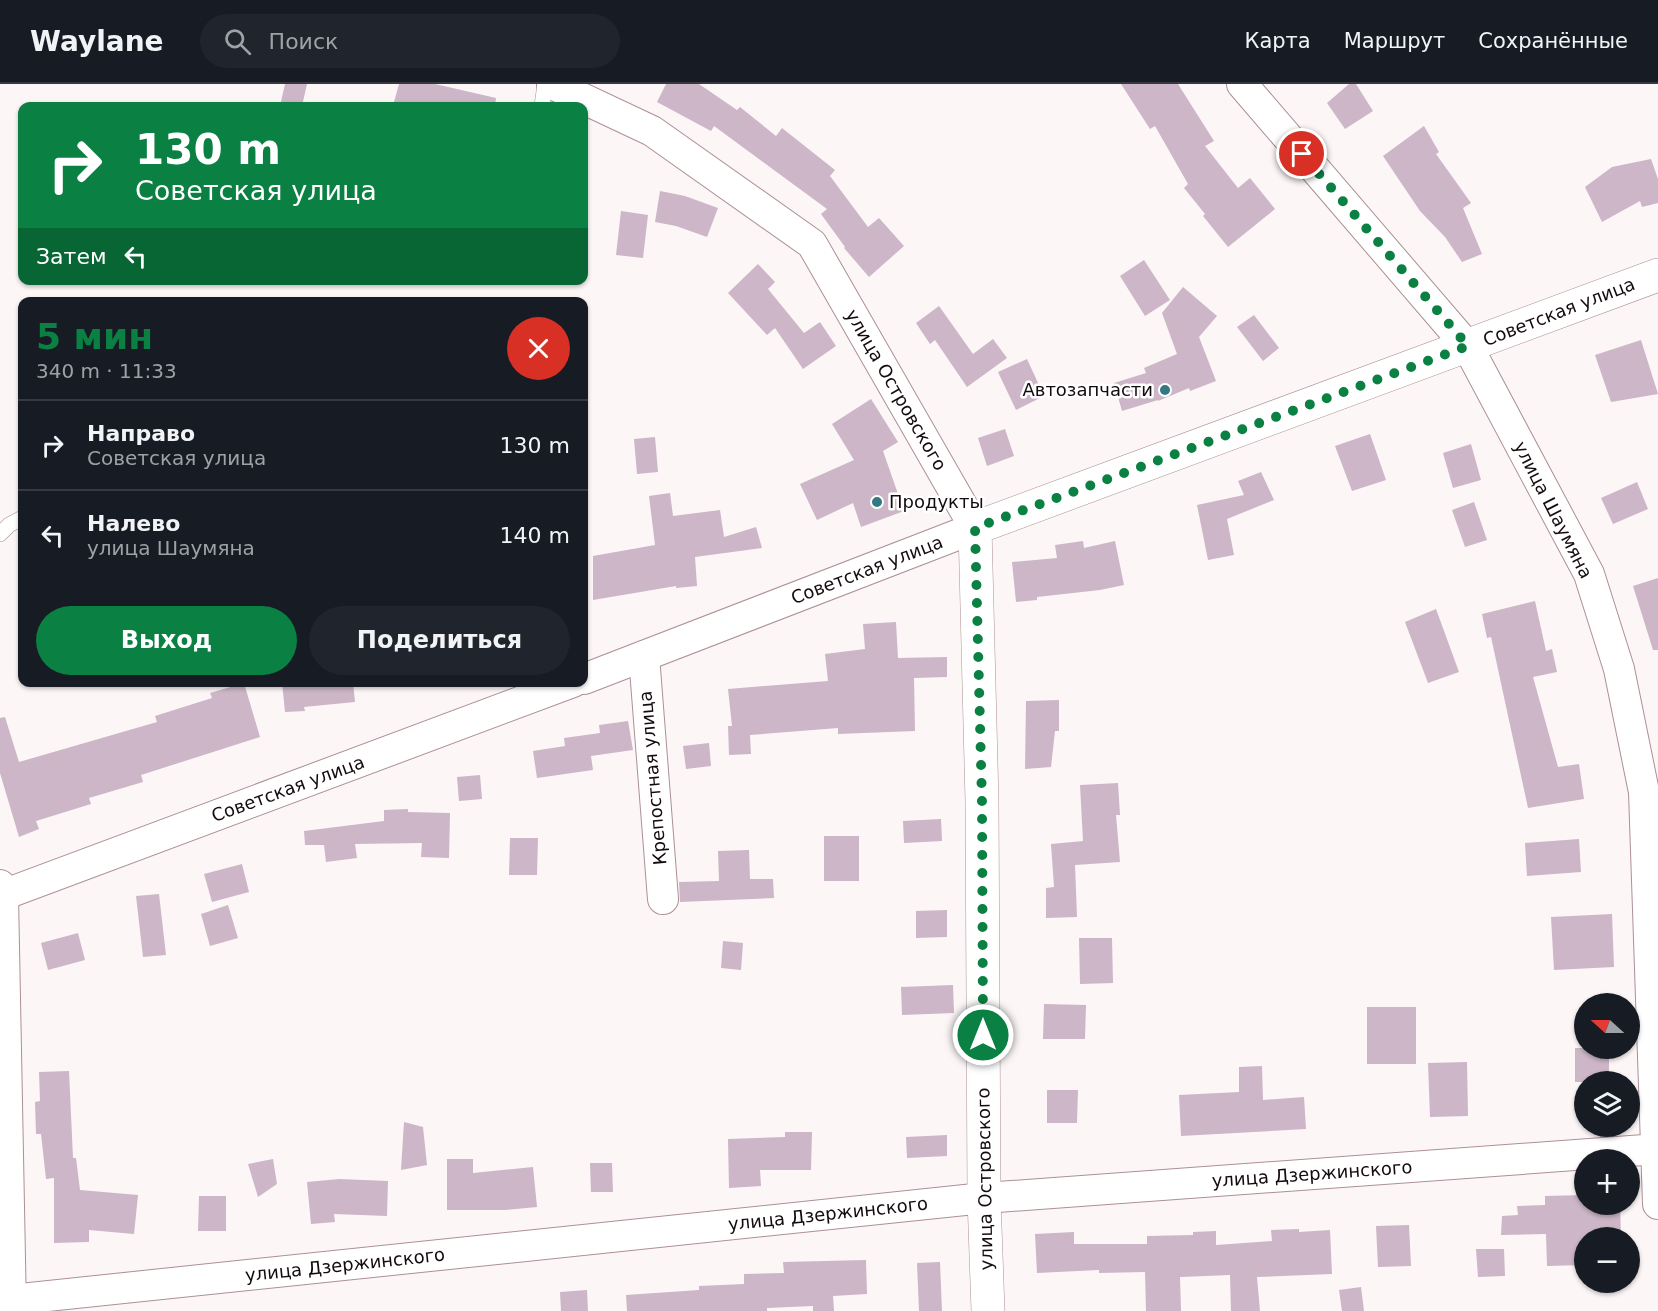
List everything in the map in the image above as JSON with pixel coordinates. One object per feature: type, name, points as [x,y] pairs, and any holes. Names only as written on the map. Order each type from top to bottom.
[{"type":"street","name":"улица Островского","points":[[552,84],[652,131],[812,244],[975,528],[982,802],[984,1198],[988,1311]]},
{"type":"street","name":"улица Шаумяна","points":[[1242,84],[1468,346],[1589,574],[1619,669],[1644,792],[1658,1204]]},
{"type":"street","name":"Советская улица","points":[[588,677],[975,528],[1658,275]]},
{"type":"street","name":"Крепостная улица","points":[[644,656],[663,899]]},
{"type":"street","name":"Советская улица","points":[[1,890],[559,687]]},
{"type":"street","points":[[1,890],[7,1304]]},
{"type":"street","name":"улица Дзержинского","points":[[7,1304],[984,1198],[1657,1149]]},
{"type":"lane","points":[[543,102],[545,84]]},
{"type":"lane","points":[[0,534],[18,520]]},
{"type":"building","points":[[285,84],[307,84],[303,102],[281,102]]},
{"type":"building","points":[[399,84],[435,84],[496,98],[496,102],[394,102]]},
{"type":"building","points":[[666,84],[699,84],[737,110],[740,107],[776,136],[782,128],[835,170],[830,176],[868,227],[879,218],[904,246],[869,277],[844,248],[821,214],[827,209],[714,126],[711,131],[657,102]]},
{"type":"building","points":[[1121,84],[1178,84],[1214,141],[1205,146],[1238,188],[1250,178],[1275,209],[1228,247],[1184,188],[1188,184],[1155,126],[1150,129]]},
{"type":"building","points":[[1349,84],[1356,84],[1373,111],[1345,129],[1327,103]]},
{"type":"building","points":[[1424,126],[1439,152],[1436,154],[1471,203],[1463,208],[1482,254],[1462,262],[1445,237],[1420,211],[1383,156]]},
{"type":"building","points":[[1651,159],[1658,179],[1658,203],[1642,207],[1640,201],[1602,222],[1585,187],[1612,167]]},
{"type":"building","points":[[660,191],[685,196],[718,208],[707,237],[676,226],[655,222]]},
{"type":"building","points":[[621,211],[648,215],[643,258],[616,255]]},
{"type":"building","points":[[1144,260],[1170,300],[1145,316],[1120,276]]},
{"type":"building","points":[[758,264],[775,282],[768,289],[804,333],[820,322],[836,346],[803,369],[775,328],[767,335],[728,293]]},
{"type":"building","points":[[1183,287],[1217,316],[1199,337],[1216,381],[1122,411],[1114,383],[1146,373],[1144,368],[1177,354],[1162,313]]},
{"type":"building","points":[[939,306],[973,354],[993,339],[1007,358],[967,387],[935,340],[930,344],[916,323]]},
{"type":"building","points":[[1254,315],[1279,348],[1263,361],[1237,327]]},
{"type":"building","points":[[1641,340],[1658,394],[1611,402],[1595,355]]},
{"type":"building","points":[[1027,359],[1044,396],[1016,410],[998,372]]},
{"type":"building","points":[[871,399],[898,442],[883,451],[904,511],[861,527],[853,503],[817,520],[800,484],[854,460],[832,424]]},
{"type":"building","points":[[1005,429],[1014,456],[987,466],[978,438]]},
{"type":"building","points":[[1370,434],[1386,480],[1352,491],[1335,446]]},
{"type":"building","points":[[655,437],[658,472],[637,474],[634,439]]},
{"type":"building","points":[[1471,444],[1481,480],[1453,488],[1443,453]]},
{"type":"building","points":[[1261,472],[1274,500],[1227,519],[1234,555],[1208,560],[1197,505],[1244,495],[1238,481]]},
{"type":"building","points":[[1637,482],[1648,509],[1613,524],[1601,498]]},
{"type":"building","points":[[670,493],[673,516],[720,510],[724,537],[756,527],[762,548],[695,557],[697,586],[676,588],[676,586],[593,600],[593,556],[655,545],[649,496]]},
{"type":"building","points":[[1474,502],[1487,540],[1465,547],[1452,510]]},
{"type":"building","points":[[1083,541],[1084,548],[1115,541],[1124,585],[1016,602],[1012,562],[1057,558],[1055,545]]},
{"type":"building","points":[[1658,578],[1658,650],[1653,650],[1633,586]]},
{"type":"building","points":[[1535,601],[1546,651],[1552,649],[1557,672],[1533,677],[1558,767],[1579,764],[1584,799],[1528,808],[1491,637],[1487,638],[1482,614]]},
{"type":"building","points":[[1436,609],[1459,672],[1428,683],[1405,622]]},
{"type":"building","points":[[896,622],[898,658],[947,657],[947,677],[914,678],[915,731],[838,734],[838,728],[750,735],[751,754],[729,755],[728,726],[732,726],[728,689],[828,681],[825,654],[865,649],[863,624]]},
{"type":"building","points":[[230,687],[245,687],[260,737],[141,775],[143,782],[89,798],[91,804],[36,821],[39,829],[19,837],[0,773],[0,718],[5,717],[19,762],[157,722],[155,716],[212,698],[210,693]]},
{"type":"building","points":[[282,687],[354,687],[355,702],[304,707],[305,711],[285,712]]},
{"type":"building","points":[[1059,700],[1059,731],[1055,731],[1051,767],[1025,769],[1026,701]]},
{"type":"building","points":[[628,721],[633,750],[591,756],[593,770],[537,778],[533,751],[565,746],[564,738],[600,733],[599,725]]},
{"type":"building","points":[[709,743],[711,766],[686,769],[683,746]]},
{"type":"building","points":[[480,775],[482,799],[459,801],[457,777]]},
{"type":"building","points":[[1118,783],[1120,815],[1116,815],[1120,862],[1075,865],[1077,917],[1046,918],[1046,888],[1054,887],[1051,844],[1083,841],[1080,785]]},
{"type":"building","points":[[408,809],[408,812],[450,813],[449,858],[421,857],[422,843],[355,844],[357,858],[326,862],[324,845],[305,845],[304,831],[384,821],[384,810]]},
{"type":"building","points":[[941,819],[942,841],[904,843],[903,821]]},
{"type":"building","points":[[824,836],[859,836],[859,881],[824,881]]},
{"type":"building","points":[[510,838],[538,838],[537,875],[509,875]]},
{"type":"building","points":[[1579,839],[1581,872],[1527,876],[1525,843]]},
{"type":"building","points":[[749,850],[750,879],[773,879],[774,898],[680,902],[679,882],[719,881],[718,851]]},
{"type":"building","points":[[242,864],[249,892],[212,902],[204,874]]},
{"type":"building","points":[[159,894],[166,955],[143,957],[136,896]]},
{"type":"building","points":[[228,905],[238,938],[210,946],[201,914]]},
{"type":"building","points":[[947,910],[947,937],[916,938],[916,911]]},
{"type":"building","points":[[1612,914],[1614,967],[1554,970],[1551,917]]},
{"type":"building","points":[[78,933],[85,960],[48,970],[41,943]]},
{"type":"building","points":[[1079,938],[1112,938],[1113,983],[1080,984]]},
{"type":"building","points":[[723,941],[743,943],[741,970],[721,968]]},
{"type":"building","points":[[953,985],[954,1013],[902,1015],[901,987]]},
{"type":"building","points":[[1044,1004],[1086,1005],[1085,1039],[1043,1039]]},
{"type":"building","points":[[1367,1007],[1416,1007],[1416,1064],[1367,1064]]},
{"type":"building","points":[[1575,1059],[1609,1059],[1609,1071],[1575,1071]]},
{"type":"building","points":[[1467,1062],[1468,1116],[1430,1117],[1428,1063]]},
{"type":"building","points":[[1262,1066],[1263,1100],[1304,1097],[1306,1129],[1181,1136],[1179,1095],[1239,1092],[1239,1067]]},
{"type":"building","points":[[69,1071],[73,1158],[76,1158],[80,1190],[138,1195],[134,1234],[89,1230],[89,1242],[54,1243],[54,1178],[46,1179],[41,1134],[36,1134],[35,1102],[40,1101],[39,1072]]},
{"type":"building","points":[[1047,1090],[1078,1090],[1077,1123],[1047,1123]]},
{"type":"building","points":[[404,1122],[423,1127],[427,1165],[401,1170]]},
{"type":"building","points":[[785,1132],[812,1132],[811,1170],[760,1170],[761,1186],[729,1188],[728,1139],[785,1137]]},
{"type":"building","points":[[947,1135],[947,1156],[907,1158],[906,1137]]},
{"type":"building","points":[[273,1159],[277,1184],[258,1197],[248,1164]]},
{"type":"building","points":[[447,1159],[473,1159],[473,1173],[533,1167],[537,1207],[506,1210],[447,1210]]},
{"type":"building","points":[[590,1163],[612,1163],[613,1192],[591,1192]]},
{"type":"building","points":[[339,1179],[388,1181],[387,1216],[334,1214],[335,1222],[311,1224],[307,1182]]},
{"type":"building","points":[[1574,1195],[1574,1215],[1620,1215],[1621,1227],[1574,1227],[1574,1265],[1547,1266],[1546,1234],[1501,1235],[1502,1216],[1518,1215],[1517,1206],[1545,1205],[1545,1196]]},
{"type":"building","points":[[199,1196],[226,1196],[226,1231],[198,1231]]},
{"type":"building","points":[[1409,1225],[1411,1266],[1378,1267],[1376,1226]]},
{"type":"building","points":[[1299,1229],[1299,1232],[1330,1230],[1332,1274],[1257,1277],[1260,1311],[1231,1311],[1230,1275],[1180,1277],[1181,1311],[1146,1311],[1145,1272],[1099,1273],[1099,1270],[1037,1273],[1035,1234],[1074,1232],[1074,1244],[1147,1244],[1147,1236],[1193,1235],[1193,1232],[1216,1231],[1216,1245],[1272,1241],[1271,1230]]},
{"type":"building","points":[[1476,1249],[1504,1249],[1505,1276],[1478,1277]]},
{"type":"building","points":[[866,1260],[867,1294],[833,1296],[834,1311],[813,1311],[813,1306],[767,1308],[767,1311],[627,1311],[626,1295],[699,1290],[699,1286],[744,1284],[744,1274],[784,1273],[783,1262]]},
{"type":"building","points":[[940,1262],[942,1311],[919,1311],[917,1263]]},
{"type":"building","points":[[1361,1287],[1364,1311],[1342,1311],[1339,1290]]},
{"type":"building","points":[[587,1290],[588,1311],[561,1311],[560,1292]]},
{"type":"place","name":"Автозапчасти","points":[[1165,390]]},
{"type":"place","name":"Продукты","points":[[877,502]]},
{"type":"route","points":[[983,1035],[982,802],[975,528],[1468,346],[1302,154]]}]
